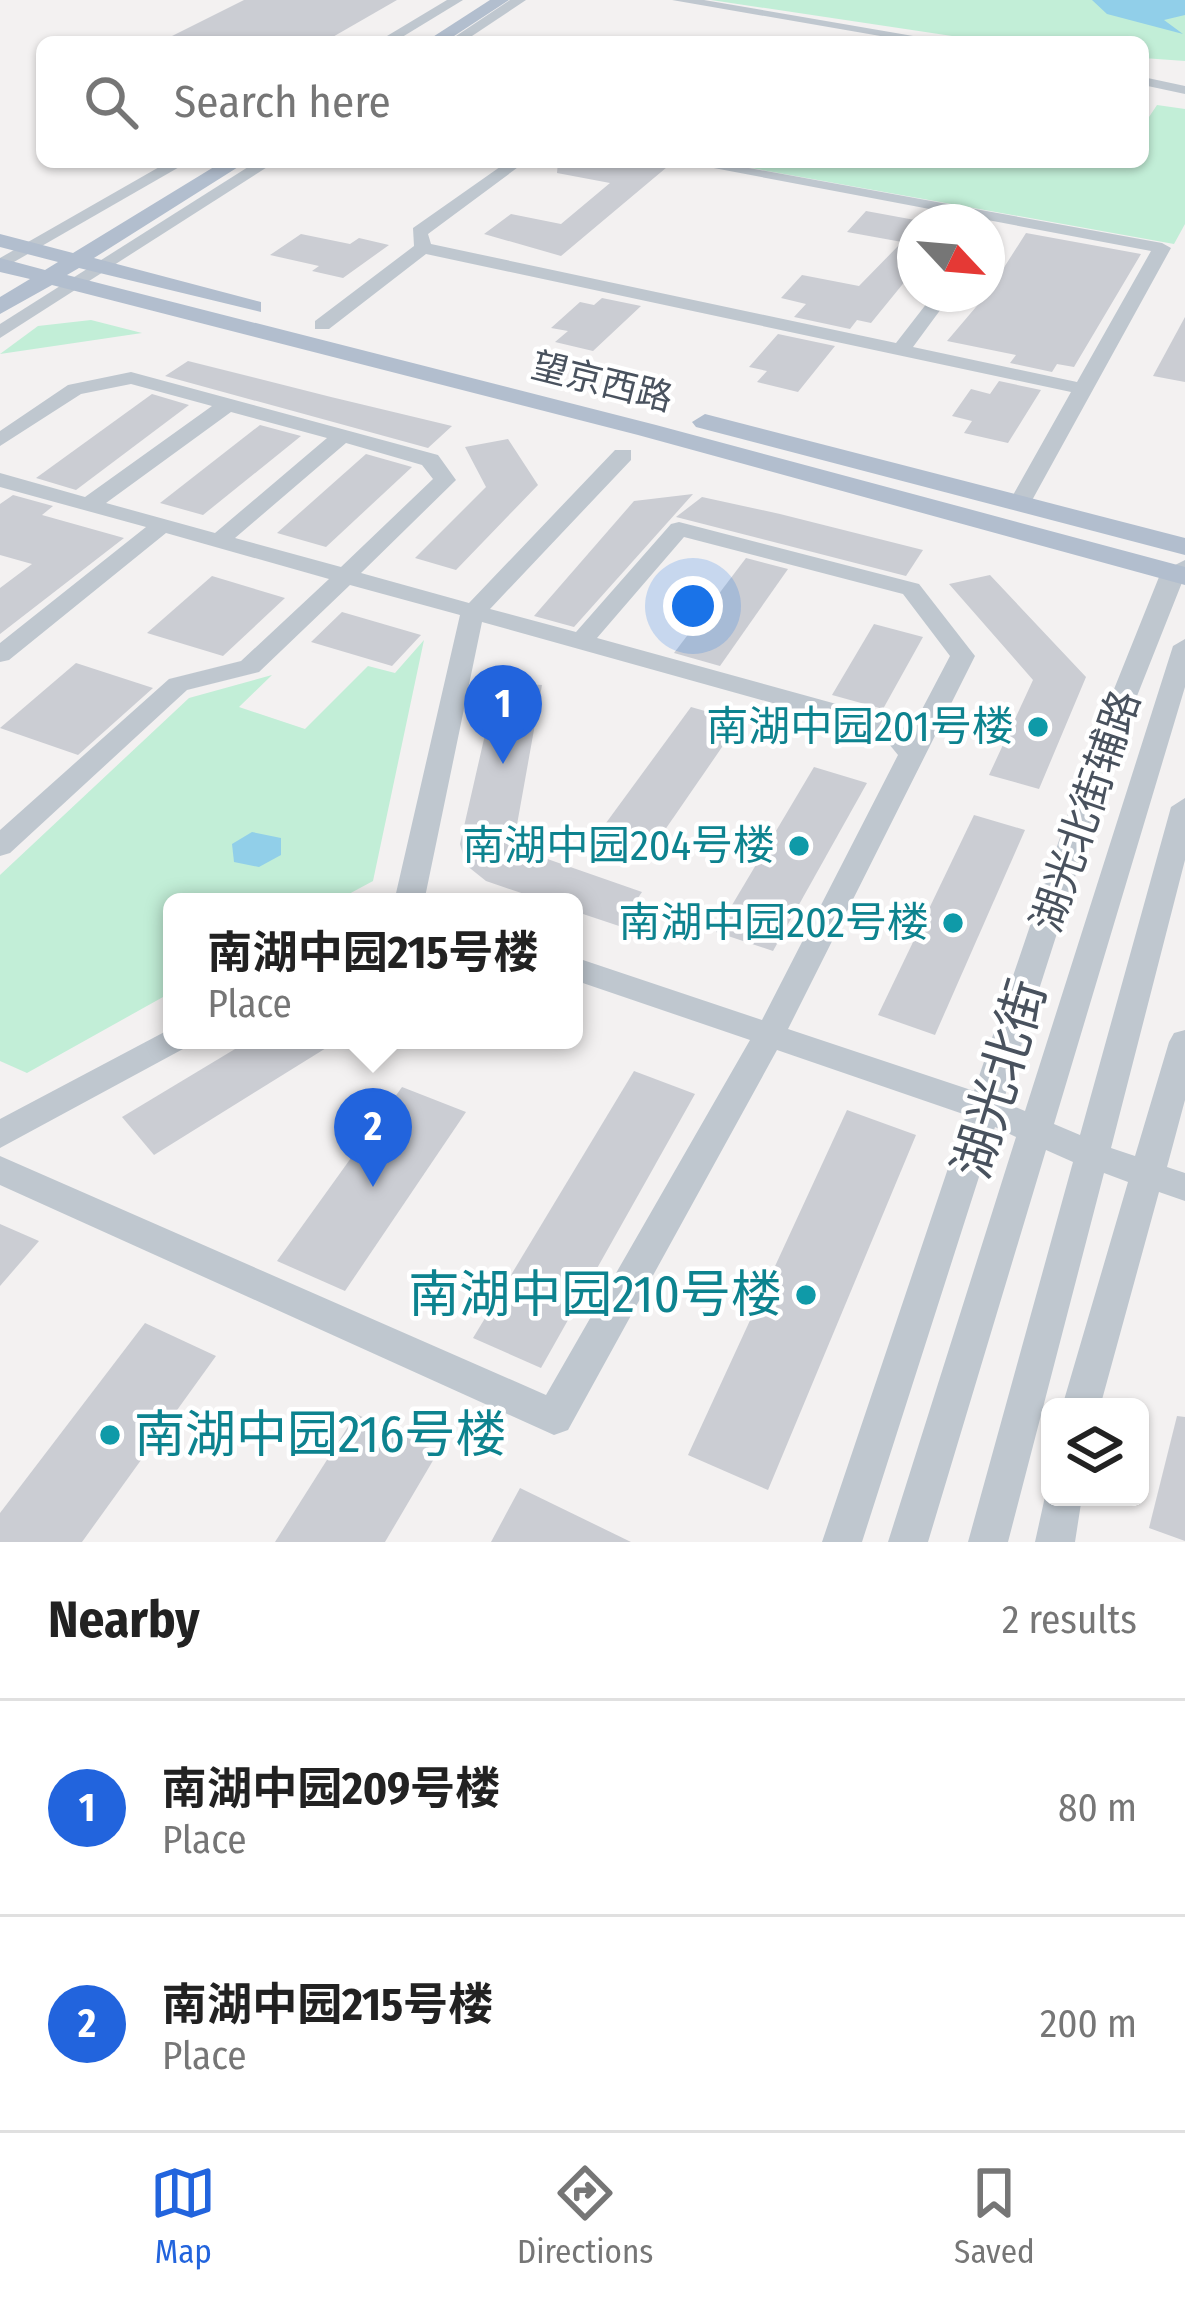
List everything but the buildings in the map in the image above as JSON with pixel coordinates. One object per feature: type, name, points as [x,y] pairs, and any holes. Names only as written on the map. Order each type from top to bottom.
[{"type":"main road","points":[[419,36],[475,0]]},
{"type":"main road","points":[[443,36],[501,0]]},
{"type":"main road","points":[[0,287],[203,168]]},
{"type":"main road","points":[[0,307],[34,266],[224,168]]},
{"type":"main road","name":"望京西路","points":[[0,240],[34,266],[646,430],[1182,566]]},
{"type":"main road","name":"望京西路","points":[[34,266],[103,268],[1018,504],[1182,566]]},
{"type":"street","points":[[394,36],[456,0]]},
{"type":"street","points":[[463,36],[519,0]]},
{"type":"street","points":[[679,0],[904,36]]},
{"type":"street","points":[[1149,82],[1185,90]]},
{"type":"street","points":[[0,332],[34,266],[172,168]]},
{"type":"street","points":[[103,268],[258,168]]},
{"type":"street","points":[[423,248],[419,232],[509,168]]},
{"type":"street","points":[[723,168],[918,204]]},
{"type":"street","points":[[1005,220],[1162,248],[1018,504]]},
{"type":"street","points":[[322,325],[423,248],[1083,389]]},
{"type":"street","points":[[901,350],[930,312]]},
{"type":"street","points":[[0,440],[75,389],[131,378],[430,460],[446,480],[250,667],[178,684],[0,846]]},
{"type":"street","points":[[87,506],[228,404]]},
{"type":"street","points":[[216,543],[342,436]]},
{"type":"street","points":[[411,893],[472,614],[623,455]]},
{"type":"street","points":[[0,480],[159,529],[889,727],[912,754]]},
{"type":"street","points":[[0,655],[159,529]]},
{"type":"street","points":[[0,1170],[554,1417],[769,1035],[963,656],[911,590],[679,530],[580,643]]},
{"type":"street","name":"湖光北街辅路","points":[[842,1542],[1103,749],[1182,566]]},
{"type":"street","name":"湖光北街","points":[[908,1542],[1185,646]]},
{"type":"street","points":[[988,1542],[1185,807]]},
{"type":"street","points":[[583,971],[987,1109],[1036,1134],[1185,1187]]},
{"type":"street","points":[[1084,1398],[1185,1042]]},
{"type":"street","points":[[0,1135],[163,1045]]},
{"type":"street","points":[[1055,1542],[1061,1506]]},
{"type":"green space","points":[[711,0],[1185,0],[1185,61],[1149,58],[1149,36],[952,36]]},
{"type":"green space","points":[[1157,105],[1185,109],[1185,224],[1174,244],[1005,214],[1005,204],[952,204],[751,168],[1149,168],[1149,117]]},
{"type":"green space","points":[[91,320],[142,333],[0,354],[38,326]]},
{"type":"green space","points":[[424,640],[373,881],[351,893],[163,893],[163,997],[27,1073],[0,1061],[0,875],[189,698],[272,675],[239,707],[305,729],[368,666],[395,673]]},
{"type":"water","points":[[1092,0],[1185,0],[1185,15],[1164,20],[1183,34],[1107,14]]},
{"type":"water","points":[[252,832],[281,838],[281,855],[259,867],[234,862],[232,844]]},
{"type":"place","name":"南湖中园201号楼","points":[[1038,727]]},
{"type":"place","name":"南湖中园209号楼","points":[[503,764]]},
{"type":"place","name":"南湖中园204号楼","points":[[799,846]]},
{"type":"place","name":"南湖中园202号楼","points":[[953,923]]},
{"type":"place","name":"南湖中园215号楼","points":[[373,1187]]},
{"type":"place","name":"南湖中园210号楼","points":[[806,1295]]},
{"type":"place","name":"南湖中园216号楼","points":[[110,1435]]}]
